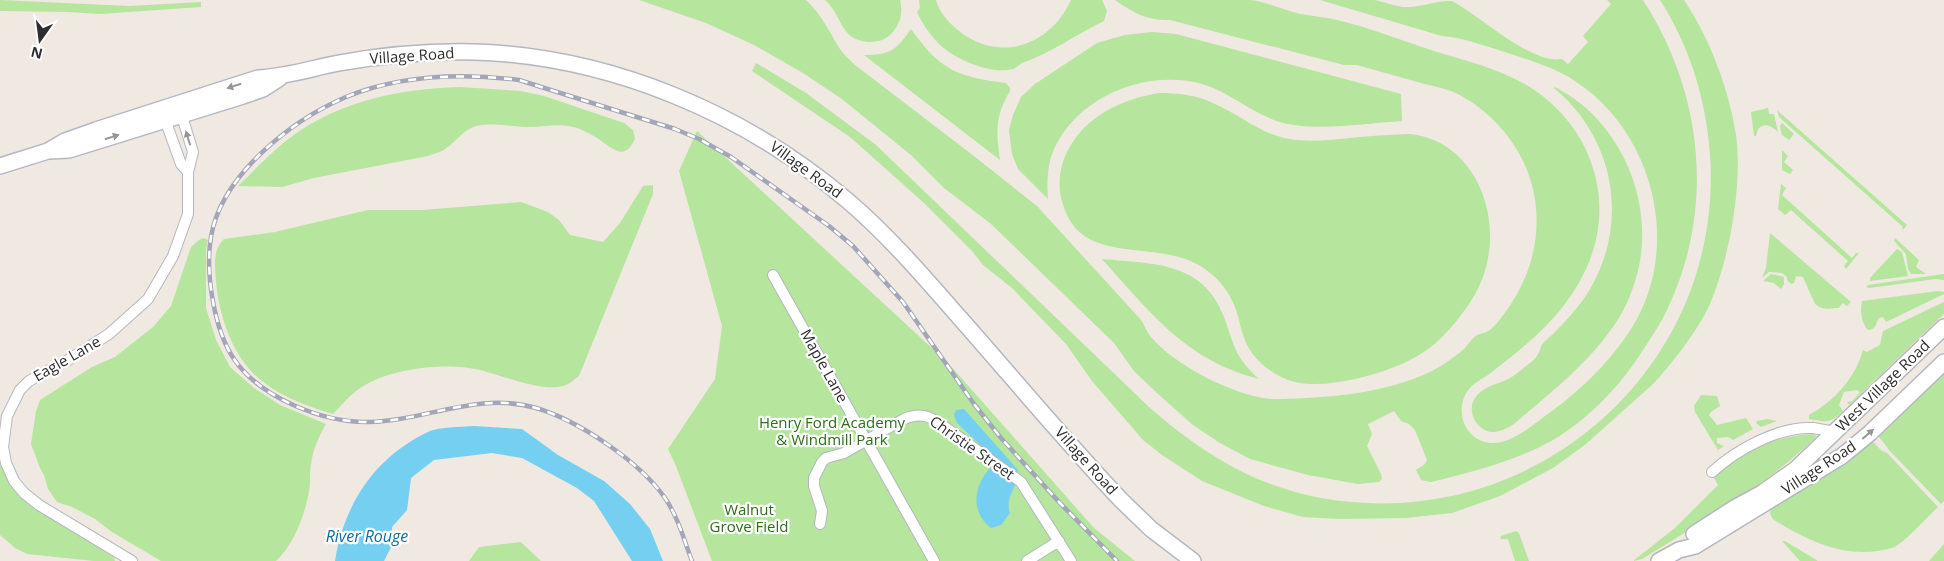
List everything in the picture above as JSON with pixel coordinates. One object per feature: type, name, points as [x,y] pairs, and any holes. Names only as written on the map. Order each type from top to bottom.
[{"type":"street","name":"Village Road","points":[[0,166],[48,151],[69,150],[180,109],[263,89],[282,77],[335,64],[398,54],[447,52],[507,54],[573,65],[632,81],[678,97],[755,135],[804,166],[849,201],[910,262],[1121,500],[1151,529],[1193,561]]},
{"type":"street","name":"Eagle Lane","points":[[132,561],[39,506],[24,493],[14,481],[6,463],[3,447],[7,416],[20,390],[29,381],[68,360],[109,334],[148,299],[174,256],[188,214],[188,172],[192,152],[180,109]]},
{"type":"street","name":"Eagle Lane","points":[[163,115],[181,164],[188,172]]},
{"type":"street","name":"Maple Lane","points":[[772,275],[934,561]]},
{"type":"street","name":"West Village Road","points":[[1750,500],[1796,469],[1944,327]]},
{"type":"street","name":"Village Road","points":[[1659,561],[1679,550],[1695,546],[1842,456],[1875,428],[1944,362]]},
{"type":"street","name":"Christie Street","points":[[820,524],[822,511],[814,486],[818,470],[826,458],[844,453],[904,418],[912,415],[922,415],[931,417],[1020,482],[1071,561]]},
{"type":"street","points":[[1712,472],[1753,443],[1774,435],[1812,428],[1836,432]]},
{"type":"street","name":"Village Road","points":[[1679,550],[1689,538],[1750,500]]},
{"type":"street","points":[[1027,561],[1059,541]]},
{"type":"green space","points":[[0,0],[129,6],[201,2],[201,7],[100,14],[0,11]]},
{"type":"green space","points":[[639,0],[806,0],[820,16],[842,51],[855,65],[1037,206],[1142,321],[1151,336],[1163,349],[1176,360],[1211,380],[1229,388],[1264,398],[1279,399],[1351,394],[1404,382],[1427,374],[1454,357],[1475,336],[1491,329],[1514,300],[1522,285],[1533,253],[1537,219],[1532,185],[1527,171],[1514,145],[1495,121],[1471,102],[1454,92],[1357,65],[1344,65],[1170,20],[1148,18],[1128,9],[1115,0],[1250,0],[1263,2],[1300,14],[1350,23],[1504,74],[1529,86],[1540,94],[1568,121],[1576,131],[1588,154],[1596,179],[1599,204],[1598,228],[1593,251],[1584,273],[1558,313],[1523,347],[1474,384],[1465,395],[1462,403],[1463,420],[1471,434],[1477,439],[1493,443],[1501,442],[1517,436],[1532,426],[1586,383],[1611,357],[1632,328],[1640,313],[1651,282],[1657,250],[1656,217],[1650,185],[1638,154],[1622,126],[1601,101],[1568,77],[1538,63],[1478,44],[1442,36],[1320,0],[1374,0],[1406,7],[1452,1],[1521,47],[1550,59],[1562,59],[1568,64],[1588,42],[1583,36],[1611,4],[1607,0],[1643,0],[1664,37],[1680,76],[1691,116],[1696,156],[1696,197],[1691,238],[1680,279],[1663,318],[1653,334],[1625,376],[1591,412],[1566,432],[1539,447],[1509,460],[1431,482],[1421,480],[1416,470],[1425,464],[1427,460],[1415,430],[1409,424],[1401,421],[1394,411],[1368,424],[1372,434],[1367,446],[1381,474],[1382,479],[1379,482],[1358,484],[1308,475],[1250,459],[1220,443],[1193,425],[1134,371],[1114,343],[991,224],[944,188],[912,156],[842,99],[803,73],[754,45],[706,23]]},
{"type":"green space","points":[[825,0],[900,0],[900,17],[895,29],[884,39],[871,42],[859,40],[846,32],[831,6]]},
{"type":"green space","points":[[919,0],[936,0],[939,9],[948,21],[975,41],[991,46],[1007,47],[1022,45],[1050,29],[1062,16],[1071,0],[1102,0],[1107,11],[1104,21],[1054,49],[1013,69],[994,70],[963,60],[939,44],[926,29],[917,12],[920,8]]},
{"type":"green space","points":[[1660,0],[1684,0],[1693,15],[1717,65],[1729,100],[1736,135],[1738,176],[1733,222],[1723,267],[1709,306],[1684,347],[1653,384],[1586,444],[1553,468],[1500,496],[1452,513],[1406,518],[1340,519],[1303,517],[1264,506],[1202,481],[1162,455],[1143,440],[1092,381],[1066,344],[1012,288],[983,265],[972,251],[924,203],[850,137],[752,71],[756,63],[806,93],[876,145],[1149,407],[1208,452],[1250,476],[1296,492],[1321,498],[1399,503],[1473,491],[1541,463],[1600,421],[1649,367],[1685,304],[1706,232],[1710,154],[1705,113],[1695,74],[1680,36]]},
{"type":"green space","points":[[911,29],[931,54],[951,69],[975,78],[1006,83],[1010,88],[999,116],[998,141],[1000,160],[864,55],[881,54],[892,50]]},
{"type":"green space","points":[[1152,32],[1176,34],[1401,94],[1402,121],[1330,127],[1302,126],[1276,121],[1224,93],[1202,84],[1180,80],[1157,80],[1134,85],[1112,93],[1092,104],[1075,119],[1061,137],[1051,157],[1048,199],[1018,169],[1012,154],[1009,130],[1021,97],[1035,84],[1097,43],[1125,35]]},
{"type":"green space","points":[[460,87],[521,91],[544,96],[624,123],[633,130],[635,139],[627,150],[619,152],[589,133],[572,127],[559,125],[530,127],[483,125],[471,128],[447,148],[428,156],[314,178],[282,187],[238,186],[284,142],[310,124],[330,114],[351,105],[393,94],[415,90]]},
{"type":"green space","points":[[1555,87],[1580,103],[1601,123],[1618,147],[1631,174],[1639,202],[1642,232],[1640,261],[1630,297],[1624,309],[1613,328],[1596,349],[1568,377],[1515,423],[1503,430],[1489,431],[1479,426],[1474,419],[1472,406],[1475,398],[1484,389],[1507,380],[1536,358],[1542,344],[1583,300],[1598,273],[1608,245],[1612,217],[1610,188],[1604,160],[1592,134],[1576,109]]},
{"type":"green space","points":[[1158,93],[1202,98],[1269,133],[1289,139],[1326,140],[1414,134],[1436,141],[1453,151],[1477,181],[1489,219],[1490,238],[1487,266],[1478,288],[1466,309],[1447,332],[1425,351],[1407,362],[1376,374],[1341,382],[1309,384],[1289,380],[1271,371],[1249,349],[1230,296],[1211,273],[1186,259],[1102,244],[1085,236],[1071,223],[1062,201],[1060,195],[1060,175],[1063,162],[1068,150],[1085,127],[1095,118],[1118,105]]},
{"type":"green space","points":[[1768,108],[1769,114],[1774,114],[1778,132],[1766,125],[1758,129],[1756,136],[1754,136],[1751,112]]},
{"type":"green space","points":[[1777,110],[1907,225],[1903,230],[1902,226],[1779,117]]},
{"type":"green space","points":[[1782,123],[1794,134],[1789,140],[1782,135],[1780,126]]},
{"type":"green space","name":"Henry Ford Academy & Windmill Park","points":[[697,131],[948,363],[1094,528],[1135,561],[712,561],[668,449],[715,379],[722,326],[679,171]]},
{"type":"green space","points":[[1782,150],[1788,156],[1784,162],[1793,170],[1790,174],[1782,170]]},
{"type":"green space","points":[[1781,184],[1786,188],[1782,195],[1852,258],[1856,253],[1859,253],[1846,269],[1844,266],[1848,261],[1791,210],[1785,215],[1778,209]]},
{"type":"green space","points":[[653,185],[653,194],[579,376],[565,385],[542,387],[469,368],[441,367],[409,370],[394,373],[366,384],[352,394],[333,414],[292,399],[263,382],[239,355],[223,319],[216,282],[215,265],[216,254],[224,239],[275,232],[368,210],[422,210],[521,202],[548,212],[559,220],[570,235],[603,242],[620,223],[643,186]]},
{"type":"green space","points":[[1770,233],[1851,302],[1847,306],[1843,303],[1839,308],[1821,308],[1815,304],[1803,277],[1796,276],[1794,283],[1791,284],[1782,273],[1769,272],[1762,278],[1766,268]]},
{"type":"green space","points":[[204,238],[208,240],[206,249],[206,308],[216,340],[230,367],[254,388],[280,405],[326,424],[313,453],[310,467],[309,491],[302,519],[293,538],[276,561],[161,561],[112,532],[95,519],[72,507],[57,502],[48,489],[31,444],[36,411],[40,400],[92,367],[115,357],[153,327],[171,306],[191,247]]},
{"type":"green space","points":[[1895,238],[1919,260],[1916,267],[1926,274],[1911,274],[1908,269],[1906,254],[1894,241]]},
{"type":"green space","points":[[1897,249],[1902,252],[1908,276],[1870,281],[1870,278]]},
{"type":"green space","points":[[1102,259],[1157,265],[1190,275],[1203,285],[1215,299],[1240,357],[1259,379],[1233,371],[1210,360],[1190,347],[1154,316]]},
{"type":"green space","points":[[1771,274],[1784,277],[1784,284],[1781,289],[1774,283],[1763,281]]},
{"type":"green space","points":[[1944,274],[1944,280],[1936,279],[1866,287],[1868,285]]},
{"type":"green space","points":[[1938,291],[1944,292],[1944,294],[1886,322],[1883,317],[1879,318],[1873,329],[1868,330],[1862,320],[1862,301]]},
{"type":"green space","points":[[1944,302],[1944,314],[1849,405],[1847,402],[1852,401],[1860,392],[1857,390],[1844,392],[1839,405],[1843,411],[1828,421],[1809,419],[1809,415],[1835,396],[1849,380],[1863,350],[1867,352],[1880,345],[1883,331]]},
{"type":"green space","points":[[1944,369],[1944,501],[1941,504],[1889,450],[1877,434]]},
{"type":"green space","points":[[1701,395],[1717,396],[1720,406],[1709,415],[1717,425],[1746,418],[1753,429],[1733,440],[1728,437],[1717,438],[1717,443],[1724,446],[1718,450],[1695,412],[1694,406]]},
{"type":"green space","points":[[1767,419],[1777,421],[1761,427],[1756,423],[1757,421]]},
{"type":"green space","points":[[1812,434],[1817,436],[1777,471],[1755,487],[1642,559],[1633,561],[1675,528],[1718,485],[1714,478],[1735,460],[1772,442],[1798,435]]},
{"type":"green space","points":[[1870,439],[1882,451],[1887,453],[1938,507],[1901,543],[1895,547],[1879,551],[1847,551],[1803,536],[1772,518],[1770,513],[1773,505]]},
{"type":"green space","points":[[0,454],[10,483],[28,504],[114,557],[115,561],[94,561],[27,554],[15,548],[0,535]]},
{"type":"green space","points":[[1516,531],[1519,533],[1529,561],[1515,561],[1508,539],[1500,539],[1501,536]]},
{"type":"green space","points":[[1782,541],[1785,541],[1818,561],[1800,561]]},
{"type":"green space","points":[[521,542],[541,561],[469,561],[479,547]]},
{"type":"green space","points":[[1944,544],[1944,561],[1929,561]]},
{"type":"water","points":[[964,409],[1018,470],[1018,476],[1009,501],[1010,513],[1001,525],[991,528],[979,514],[977,497],[981,481],[992,466],[989,453],[957,423],[954,415],[956,410]]},
{"type":"water","name":"River Rouge","points":[[474,426],[522,429],[558,455],[604,481],[630,504],[650,529],[663,561],[632,561],[594,501],[577,488],[522,458],[492,453],[434,460],[411,478],[407,510],[392,527],[391,547],[384,561],[335,561],[339,540],[354,502],[365,484],[392,455],[409,442],[432,430]]},
{"type":"railway","points":[[692,561],[674,513],[654,484],[640,470],[607,444],[589,432],[553,414],[515,404],[494,403],[452,408],[390,420],[351,421],[313,413],[294,406],[276,396],[245,373],[227,347],[216,317],[210,283],[209,251],[217,214],[229,192],[262,152],[304,120],[346,97],[388,84],[409,80],[453,77],[519,80],[675,129],[699,139],[731,157],[829,226],[853,246],[903,302],[974,404],[1001,438],[1059,502],[1117,561]]},
{"type":"park label","name":"Walnut Grove Field","points":[[749,518]]}]
